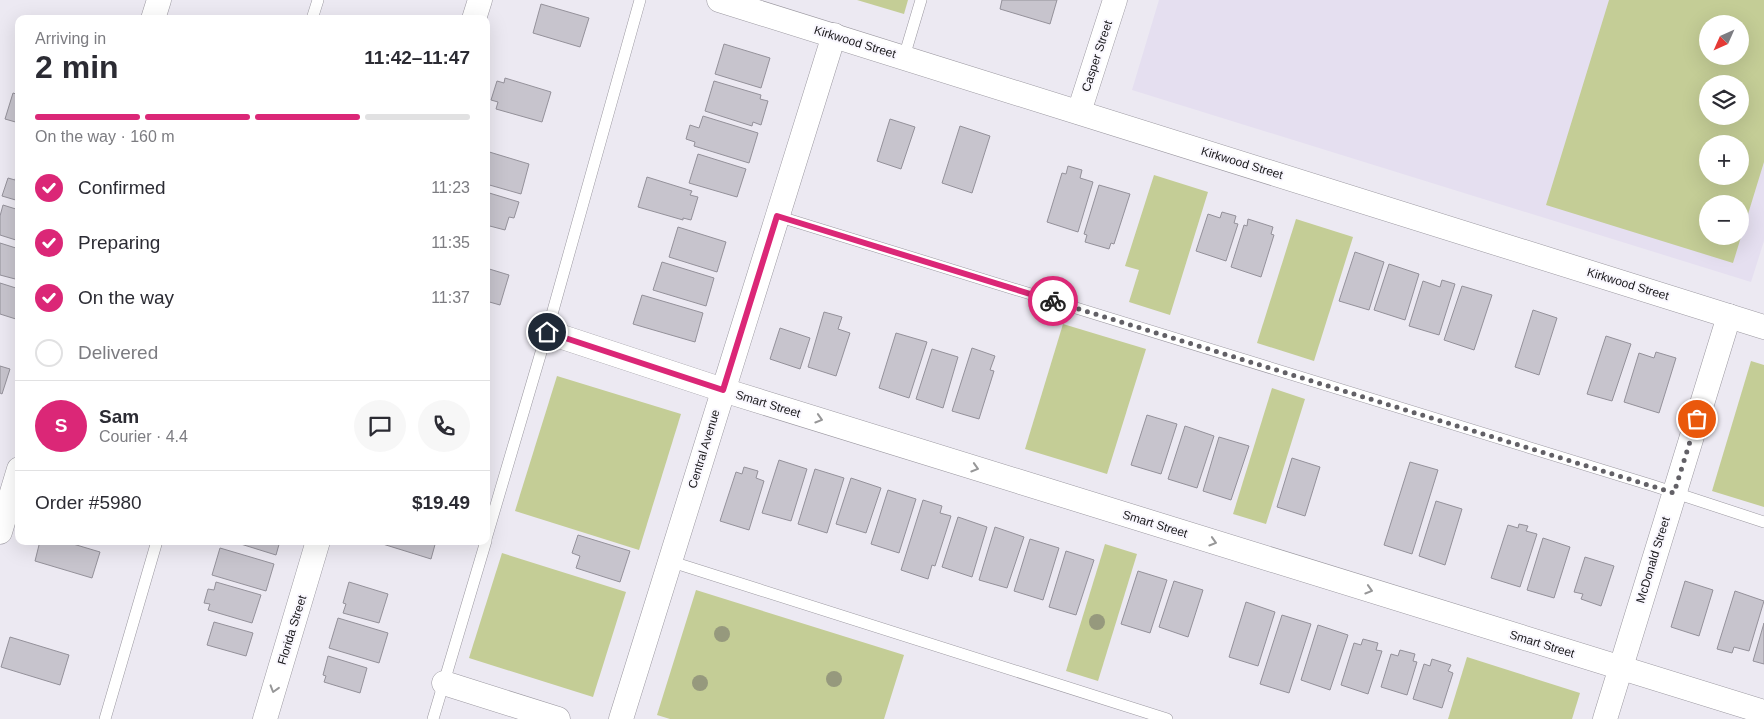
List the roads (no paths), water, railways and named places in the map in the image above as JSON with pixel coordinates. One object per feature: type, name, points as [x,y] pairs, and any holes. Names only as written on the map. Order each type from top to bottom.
[{"type":"street","points":[[154,15],[159,0]]},
{"type":"street","points":[[475,15],[480,0]]},
{"type":"street","name":"Kirkwood Street","points":[[719,0],[777,8],[834,35],[1764,327]]},
{"type":"street","name":"Casper Street","points":[[1080,112],[1115,0]]},
{"type":"street","name":"Central Avenue","points":[[621,719],[834,35]]},
{"type":"street","name":"McDonald Street","points":[[1605,719],[1728,316]]},
{"type":"street","name":"Smart Street","points":[[547,332],[723,390],[1764,712]]},
{"type":"street","points":[[0,532],[15,482]]},
{"type":"street","name":"Florida Street","points":[[265,719],[317,545]]},
{"type":"street","points":[[444,683],[558,719]]},
{"type":"lane","points":[[313,15],[318,0]]},
{"type":"lane","points":[[490,526],[547,332],[640,0]]},
{"type":"lane","points":[[904,57],[921,0]]},
{"type":"lane","points":[[777,216],[1764,522]]},
{"type":"lane","points":[[105,719],[156,545]]},
{"type":"lane","points":[[433,719],[485,545]]},
{"type":"lane","points":[[669,561],[1167,719]]}]
